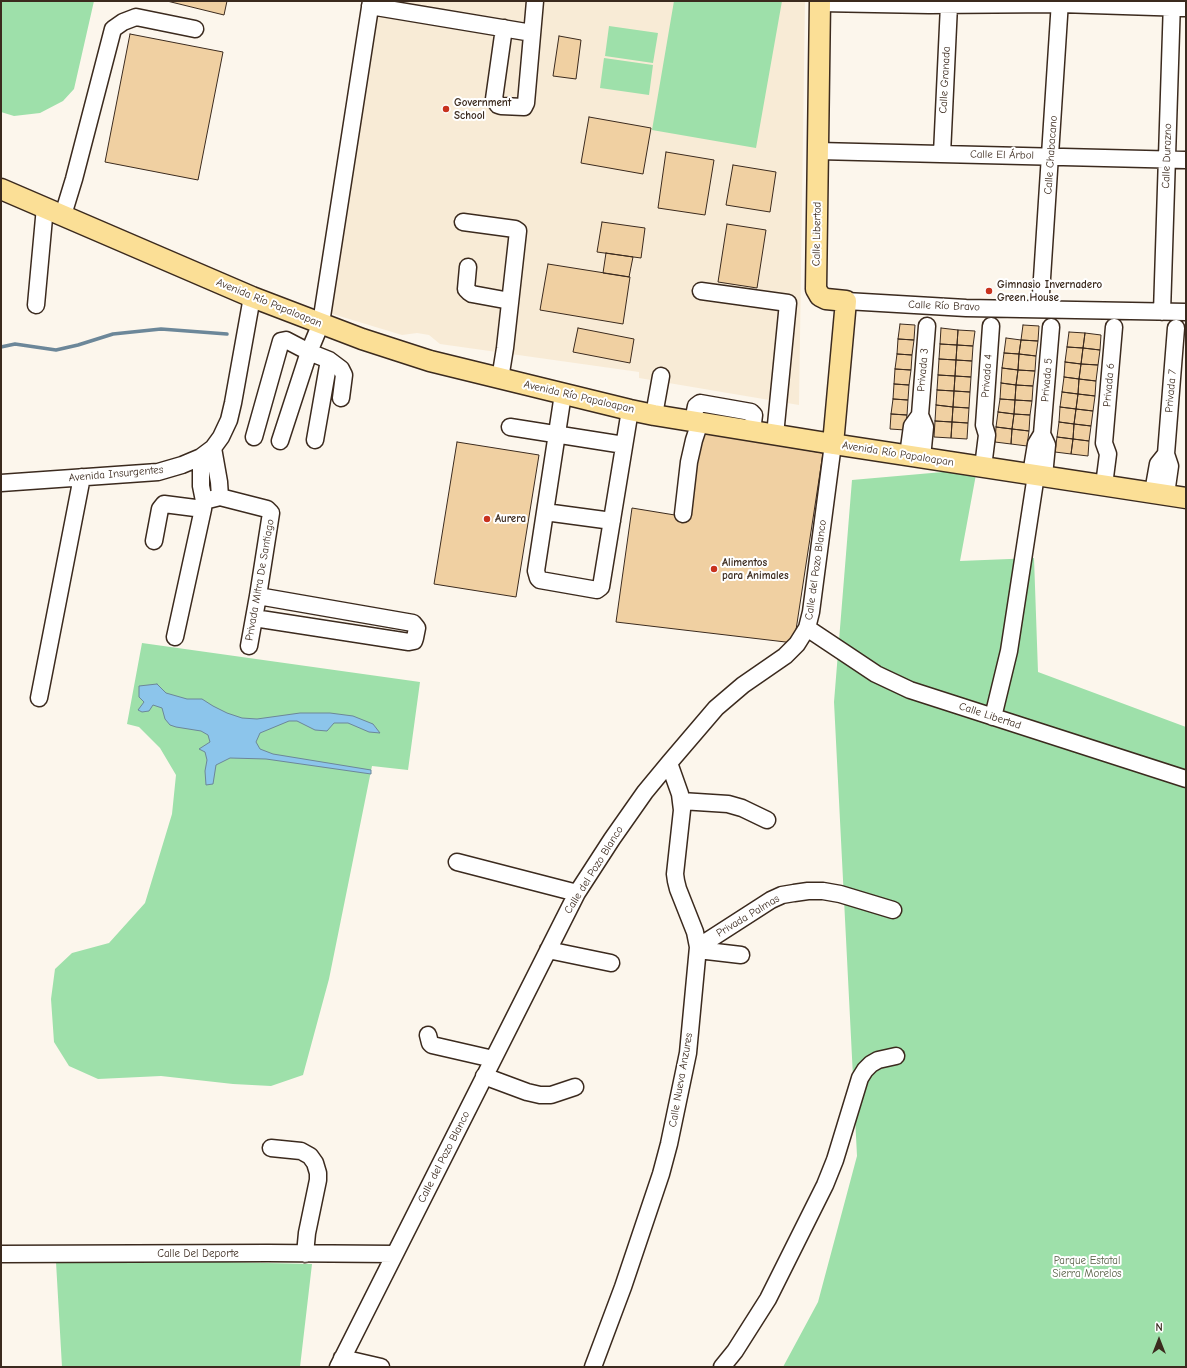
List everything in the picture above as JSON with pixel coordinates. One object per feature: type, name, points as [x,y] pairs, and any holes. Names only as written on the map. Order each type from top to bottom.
[{"type":"main road","name":"Calle Libertad","points":[[820,2],[816,289],[820,296],[826,300],[846,301]]},
{"type":"main road","name":"Avenida Río Papaloapan","points":[[1,189],[252,297],[362,339],[398,351],[500,378],[654,415],[915,457],[1186,498]]},
{"type":"main road","points":[[833,444],[846,301]]},
{"type":"street","points":[[504,28],[494,99],[498,105],[501,106],[521,108],[526,106],[535,1]]},
{"type":"street","points":[[820,2],[931,3],[949,5],[1060,3],[1177,5]]},
{"type":"street","points":[[280,440],[309,352],[321,323],[370,3],[532,33]]},
{"type":"street","name":"Calle Chabacano","points":[[1040,309],[1060,3]]},
{"type":"street","name":"Calle Granada","points":[[942,154],[949,5]]},
{"type":"street","name":"Calle Durazno","points":[[1162,312],[1167,160],[1177,5]]},
{"type":"street","points":[[63,215],[74,179],[113,29],[123,22],[136,18],[195,29]]},
{"type":"street","name":"Calle El Árbol","points":[[818,151],[1186,160]]},
{"type":"street","points":[[36,305],[45,207]]},
{"type":"street","points":[[463,222],[516,229],[518,231],[500,378]]},
{"type":"street","points":[[468,267],[466,289],[469,292],[472,294],[510,301]]},
{"type":"street","points":[[701,291],[788,303],[775,435]]},
{"type":"street","points":[[175,637],[203,499],[207,452],[221,437],[229,420],[252,297]]},
{"type":"street","name":"Calle Río Bravo","points":[[846,301],[958,307],[1186,312]]},
{"type":"street","name":"Privada 3","points":[[915,457],[912,426],[920,415],[927,326]]},
{"type":"street","name":"Privada 4","points":[[978,466],[977,434],[984,425],[991,326]]},
{"type":"street","name":"Privada 5","points":[[993,717],[1009,651],[1037,475],[1036,444],[1042,434],[1051,327]]},
{"type":"street","name":"Privada 6","points":[[1099,484],[1098,452],[1104,443],[1114,327]]},
{"type":"street","name":"Privada 7","points":[[1159,493],[1158,464],[1166,454],[1176,328]]},
{"type":"street","points":[[254,437],[281,341],[286,340],[329,360],[341,369],[344,375],[341,398]]},
{"type":"street","points":[[315,440],[329,360]]},
{"type":"street","points":[[654,415],[661,376]]},
{"type":"street","points":[[563,394],[536,575],[540,580],[567,586],[597,590],[601,587],[630,410]]},
{"type":"street","points":[[683,514],[689,462],[696,422]]},
{"type":"street","points":[[510,428],[624,445]]},
{"type":"street","name":"Calle del Pozo Blanco","points":[[340,1363],[576,894],[612,838],[645,792],[716,708],[738,689],[785,656],[797,644],[807,628],[812,604],[833,444]]},
{"type":"street","points":[[207,452],[219,482],[220,497]]},
{"type":"street","name":"Avenida Insurgentes","points":[[1,483],[158,472],[182,465],[207,452]]},
{"type":"street","points":[[182,465],[203,499]]},
{"type":"street","points":[[39,698],[82,477]]},
{"type":"street","name":"Privada Mitra De Santiago","points":[[154,541],[160,509],[164,504],[220,497],[268,509],[271,513],[249,646]]},
{"type":"street","points":[[545,512],[612,521]]},
{"type":"street","points":[[254,618],[410,642],[414,641],[417,628],[413,623],[258,596]]},
{"type":"street","name":"Calle Libertad","points":[[807,628],[876,674],[910,690],[1186,779]]},
{"type":"street","name":"Calle Nueva Anzures","points":[[593,1367],[625,1280],[661,1174],[670,1144],[688,1053],[698,949],[695,932],[676,881],[675,874],[682,821],[681,801],[669,763]]},
{"type":"street","points":[[681,801],[728,804],[742,808],[767,820]]},
{"type":"street","points":[[457,862],[576,894]]},
{"type":"street","name":"Privada Palmas","points":[[698,949],[771,900],[782,895],[816,891],[840,894],[893,910]]},
{"type":"street","points":[[698,949],[741,955]]},
{"type":"street","points":[[548,950],[611,963]]},
{"type":"street","points":[[428,1035],[430,1043],[432,1044],[493,1060]]},
{"type":"street","points":[[722,1367],[735,1351],[768,1299],[825,1185],[835,1160],[860,1078],[864,1070],[878,1060],[896,1056]]},
{"type":"street","points":[[484,1076],[527,1092],[540,1095],[551,1095],[575,1087]]},
{"type":"street","points":[[271,1148],[301,1151],[310,1156],[315,1163],[318,1173],[307,1232],[305,1254]]},
{"type":"street","name":"Calle Del Deporte","points":[[1,1254],[395,1254]]},
{"type":"street","points":[[340,1363],[381,1367]]},
{"type":"shaded area","points":[[368,1],[805,1],[799,405],[639,378],[639,372],[440,344],[429,335],[417,333],[402,335],[326,312]]},
{"type":"green space","points":[[1,1],[94,1],[74,89],[63,101],[40,113],[14,116],[1,112]]},
{"type":"green space","points":[[674,1],[782,1],[756,148],[652,130]]},
{"type":"green space","points":[[609,26],[658,33],[653,63],[605,56]]},
{"type":"green space","points":[[604,58],[653,65],[649,95],[600,88]]},
{"type":"green space","name":"Parque Estatal Sierra Morelos","points":[[977,469],[960,561],[1034,558],[1038,672],[1186,727],[1186,1367],[783,1367],[818,1302],[857,1156],[834,702],[852,480]]},
{"type":"green space","points":[[142,643],[420,682],[408,770],[372,766],[329,979],[303,1075],[271,1086],[233,1084],[161,1076],[98,1079],[69,1066],[54,1042],[51,999],[55,969],[72,953],[109,943],[145,903],[172,814],[176,775],[160,748],[139,727],[127,724]]},
{"type":"green space","points":[[178,1261],[312,1264],[300,1367],[62,1367],[56,1262]]},
{"type":"water","points":[[157,684],[166,693],[187,699],[202,699],[227,713],[242,718],[257,719],[300,713],[330,713],[353,716],[373,724],[380,733],[369,732],[348,723],[334,723],[327,731],[315,730],[297,721],[289,721],[260,733],[256,742],[260,749],[273,754],[371,770],[371,774],[266,759],[230,758],[216,765],[213,784],[206,785],[205,771],[207,760],[205,752],[199,749],[210,742],[208,735],[201,731],[170,725],[165,719],[162,708],[153,705],[149,711],[142,712],[138,710],[144,702],[139,697],[139,686]]},
{"type":"building","points":[[167,1],[227,1],[224,15]]},
{"type":"building","points":[[130,34],[223,52],[198,180],[105,162]]},
{"type":"building","points":[[559,36],[581,40],[576,79],[553,76]]},
{"type":"building","points":[[589,117],[651,128],[643,174],[581,163]]},
{"type":"building","points":[[666,152],[714,160],[705,215],[658,208]]},
{"type":"building","points":[[733,165],[776,172],[770,212],[726,205]]},
{"type":"building","points":[[602,222],[645,228],[641,258],[597,252]]},
{"type":"building","points":[[727,224],[766,230],[757,288],[718,282]]},
{"type":"building","points":[[606,253],[633,257],[629,277],[603,273]]},
{"type":"building","points":[[548,264],[630,277],[623,324],[540,310]]},
{"type":"building","points":[[900,324],[915,325],[914,340],[898,339]]},
{"type":"building","points":[[1023,325],[1039,326],[1038,341],[1021,340]]},
{"type":"building","points":[[578,328],[634,339],[630,363],[573,352]]},
{"type":"building","points":[[941,328],[958,330],[957,345],[940,344]]},
{"type":"building","points":[[958,330],[975,331],[973,346],[957,345]]},
{"type":"building","points":[[1069,332],[1085,333],[1083,348],[1067,347]]},
{"type":"building","points":[[1085,333],[1101,335],[1100,350],[1083,348]]},
{"type":"building","points":[[1006,338],[1021,340],[1019,354],[1004,353]]},
{"type":"building","points":[[898,339],[914,340],[912,355],[897,354]]},
{"type":"building","points":[[1021,340],[1038,341],[1036,356],[1019,354]]},
{"type":"building","points":[[940,344],[957,345],[956,360],[939,359]]},
{"type":"building","points":[[957,345],[973,346],[972,361],[956,360]]},
{"type":"building","points":[[1067,347],[1083,348],[1081,364],[1065,362]]},
{"type":"building","points":[[1083,348],[1100,350],[1098,365],[1081,364]]},
{"type":"building","points":[[1004,353],[1019,354],[1018,370],[1002,368]]},
{"type":"building","points":[[897,354],[912,355],[911,370],[895,369]]},
{"type":"building","points":[[1019,354],[1036,356],[1035,371],[1018,370]]},
{"type":"building","points":[[939,359],[956,360],[955,376],[938,375]]},
{"type":"building","points":[[956,360],[972,361],[971,377],[955,376]]},
{"type":"building","points":[[1065,362],[1081,364],[1079,379],[1064,377]]},
{"type":"building","points":[[1081,364],[1098,365],[1096,381],[1079,379]]},
{"type":"building","points":[[1002,368],[1018,370],[1016,385],[1001,383]]},
{"type":"building","points":[[895,369],[911,370],[909,385],[894,384]]},
{"type":"building","points":[[1018,370],[1035,371],[1033,386],[1016,385]]},
{"type":"building","points":[[938,375],[955,376],[954,391],[937,390]]},
{"type":"building","points":[[955,376],[971,377],[970,392],[954,391]]},
{"type":"building","points":[[1064,377],[1079,379],[1078,394],[1062,392]]},
{"type":"building","points":[[1079,379],[1096,381],[1095,396],[1078,394]]},
{"type":"building","points":[[1001,383],[1016,385],[1015,400],[1000,399]]},
{"type":"building","points":[[894,384],[909,385],[908,400],[893,399]]},
{"type":"building","points":[[1016,385],[1033,386],[1032,401],[1015,400]]},
{"type":"building","points":[[937,390],[954,391],[953,407],[936,405]]},
{"type":"building","points":[[954,391],[970,392],[969,408],[953,407]]},
{"type":"building","points":[[1062,392],[1078,394],[1076,409],[1060,407]]},
{"type":"building","points":[[1078,394],[1095,396],[1093,411],[1076,409]]},
{"type":"building","points":[[893,399],[908,400],[907,415],[891,414]]},
{"type":"building","points":[[1000,399],[1015,400],[1014,414],[998,412]]},
{"type":"building","points":[[1015,400],[1032,401],[1030,415],[1014,414]]},
{"type":"building","points":[[936,405],[953,407],[952,422],[935,421]]},
{"type":"building","points":[[953,407],[969,408],[968,423],[952,422]]},
{"type":"building","points":[[1060,407],[1076,409],[1074,424],[1059,422]]},
{"type":"building","points":[[1076,409],[1093,411],[1091,426],[1074,424]]},
{"type":"building","points":[[998,412],[1014,414],[1012,429],[996,427]]},
{"type":"building","points":[[891,414],[907,415],[905,430],[890,429]]},
{"type":"building","points":[[1014,414],[1030,415],[1029,431],[1012,429]]},
{"type":"building","points":[[935,421],[952,422],[951,438],[934,437]]},
{"type":"building","points":[[952,422],[968,423],[967,439],[951,438]]},
{"type":"building","points":[[1059,422],[1074,424],[1073,439],[1057,437]]},
{"type":"building","points":[[1074,424],[1091,426],[1089,441],[1073,439]]},
{"type":"building","points":[[996,427],[1012,429],[1011,444],[995,442]]},
{"type":"building","points":[[1012,429],[1029,431],[1027,446],[1011,444]]},
{"type":"building","name":"Alimentos para Animales","points":[[699,432],[823,453],[794,643],[616,622],[632,508],[687,517]]},
{"type":"building","points":[[1057,437],[1073,439],[1071,454],[1055,452]]},
{"type":"building","points":[[1073,439],[1089,441],[1088,456],[1071,454]]},
{"type":"building","name":"Aurera","points":[[457,442],[539,455],[516,597],[434,584]]},
{"type":"waterway","points":[[1,347],[15,344],[56,350],[113,334],[161,329],[227,334]]},
{"type":"place","name":"Government School","points":[[446,109]]},
{"type":"place","name":"Gimnasio Invernadero Green House","points":[[989,291]]},
{"type":"place","name":"Aurera","points":[[487,519]]},
{"type":"place","name":"Alimentos para Animales","points":[[714,569]]}]
